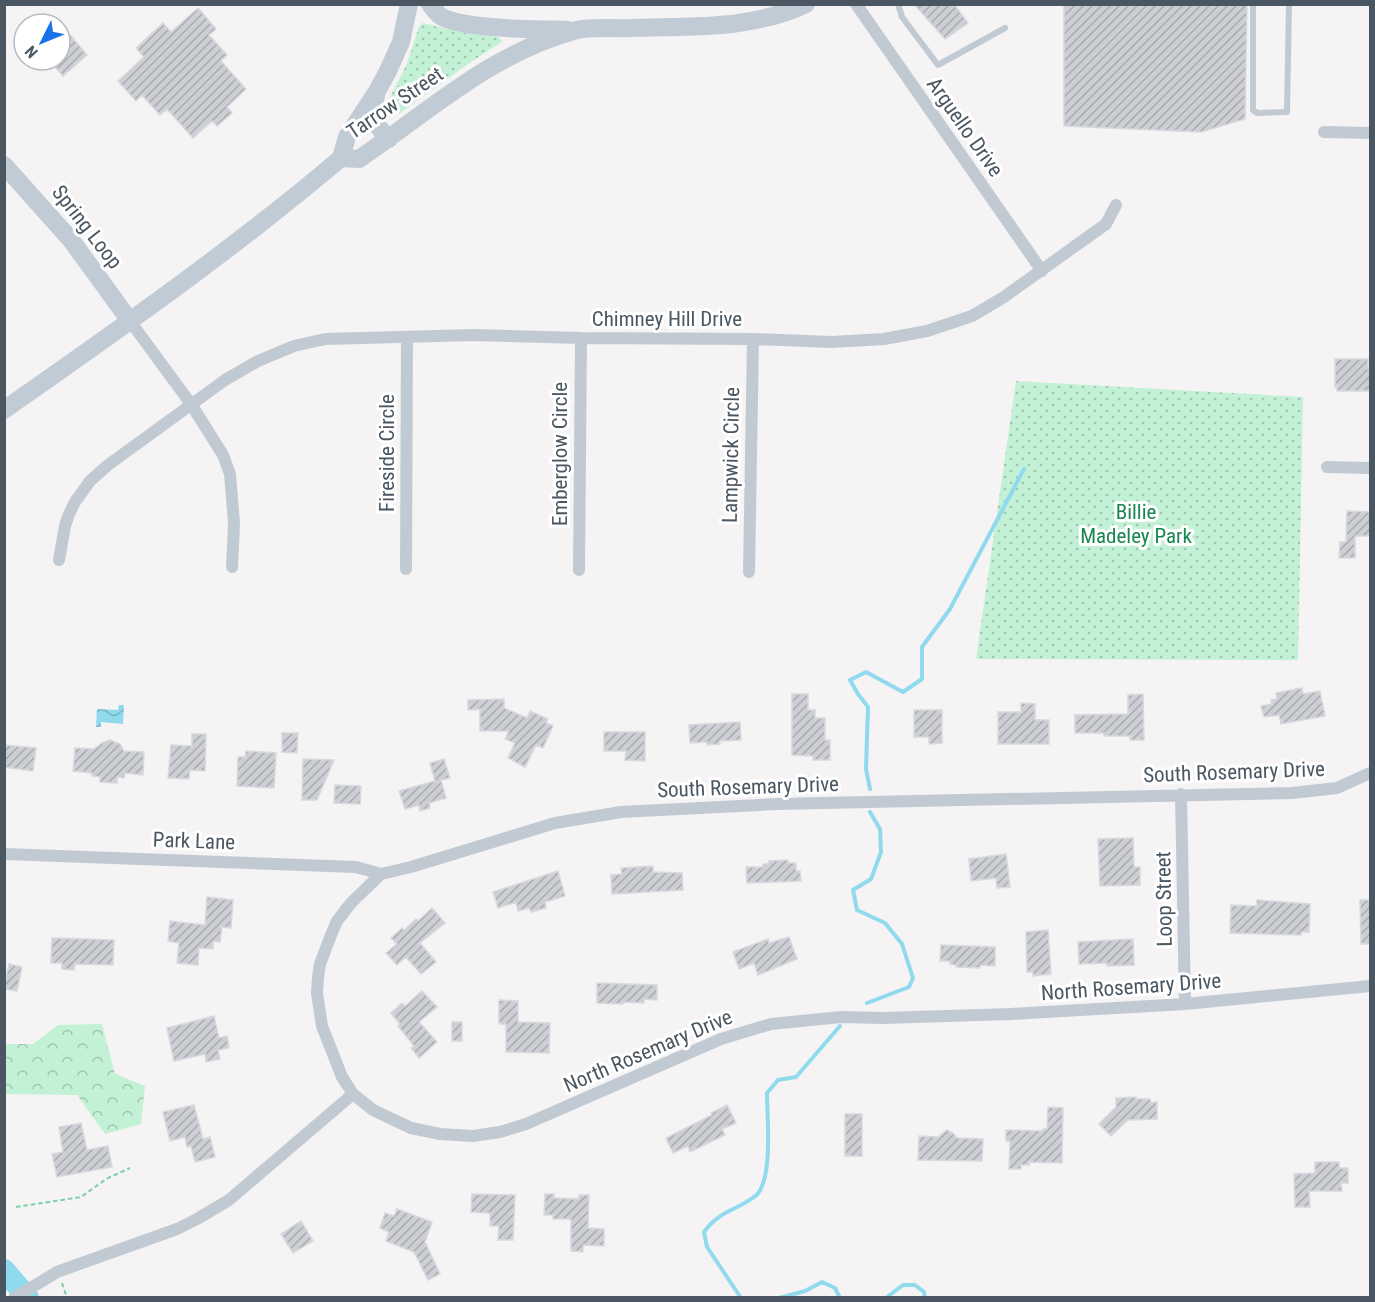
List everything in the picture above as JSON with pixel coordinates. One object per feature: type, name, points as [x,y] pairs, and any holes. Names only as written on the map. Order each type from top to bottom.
[{"type":"main road","points":[[341,158],[347,137],[376,93],[400,42],[409,4]]},
{"type":"main road","points":[[430,4],[441,16],[483,26],[579,30]]},
{"type":"main road","name":"Tarrow Street","points":[[4,410],[257,227],[341,158],[359,159],[390,139],[483,70],[507,57],[579,30],[744,23],[780,15],[806,4]]},
{"type":"main road","points":[[376,93],[373,119],[390,139]]},
{"type":"main road","name":"Spring Loop","points":[[4,165],[71,240],[130,321]]},
{"type":"street","name":"Arguello Drive","points":[[856,4],[1042,271]]},
{"type":"street","points":[[1324,132],[1371,133]]},
{"type":"street","name":"Chimney Hill Drive","points":[[59,560],[69,514],[90,481],[108,465],[225,380],[258,361],[294,346],[325,339],[474,335],[832,342],[884,339],[927,331],[972,316],[1042,271],[1106,224],[1116,205]]},
{"type":"street","points":[[130,321],[214,439],[230,474],[234,523],[232,567]]},
{"type":"street","name":"Fireside Circle","points":[[406,569],[407,337]]},
{"type":"street","name":"Emberglow Circle","points":[[579,570],[581,338]]},
{"type":"street","name":"Lampwick Circle","points":[[749,572],[753,339]]},
{"type":"street","points":[[1328,467],[1371,468]]},
{"type":"street","name":"South Rosemary Drive","points":[[381,874],[555,823],[621,812],[777,804],[1292,793],[1337,788],[1371,773]]},
{"type":"street","name":"Loop Street","points":[[1181,794],[1185,1004]]},
{"type":"street","name":"Park Lane","points":[[4,854],[356,867],[381,874]]},
{"type":"street","points":[[14,1298],[44,1282],[57,1272],[177,1229],[229,1200],[353,1094],[336,1064],[322,1026],[317,993],[318,977],[320,964],[337,921],[351,903],[381,874]]},
{"type":"street","name":"North Rosemary Drive","points":[[353,1094],[373,1110],[411,1128],[457,1136],[488,1135],[526,1124],[721,1039],[771,1024],[841,1017],[1011,1014],[1185,1004],[1371,986]]},
{"type":"lane","points":[[898,4],[902,17],[938,65],[1005,28]]},
{"type":"lane","points":[[1253,4],[1253,110],[1257,113],[1287,112],[1289,4]]},
{"type":"path","points":[[16,1207],[81,1197],[106,1179],[130,1168]]},
{"type":"path","points":[[57,1272],[67,1298]]},
{"type":"green space","points":[[422,23],[465,33],[498,37],[503,41],[400,113],[391,114],[386,105],[406,66]]},
{"type":"green space","name":"Billie Madeley Park","points":[[1016,381],[1303,397],[1298,660],[976,659]]},
{"type":"green space","points":[[102,1024],[115,1074],[145,1086],[141,1124],[105,1134],[77,1095],[5,1094],[5,1044],[33,1044],[58,1025]]},
{"type":"water","points":[[119,705],[124,705],[123,724],[101,722],[101,727],[96,727],[97,709],[118,710]]},
{"type":"building","points":[[914,4],[954,4],[968,23],[945,39]]},
{"type":"building","points":[[1064,4],[1247,4],[1245,119],[1201,132],[1064,126]]},
{"type":"building","points":[[198,8],[216,29],[209,35],[227,55],[221,61],[246,89],[227,107],[232,113],[217,126],[212,121],[193,138],[167,109],[160,115],[142,95],[136,101],[118,81],[144,57],[136,48],[163,23],[171,32]]},
{"type":"building","points":[[72,37],[87,55],[72,68]]},
{"type":"building","points":[[1335,359],[1368,359],[1368,369],[1371,369],[1371,391],[1337,391]]},
{"type":"building","points":[[1347,511],[1371,512],[1371,536],[1355,536],[1355,558],[1339,558],[1340,542],[1346,542]]},
{"type":"building","points":[[1302,688],[1303,694],[1320,691],[1325,716],[1281,724],[1279,715],[1264,717],[1261,706],[1272,704],[1271,700],[1277,699],[1276,693]]},
{"type":"building","points":[[792,694],[808,694],[808,710],[815,710],[815,718],[825,718],[825,740],[830,740],[830,760],[813,760],[813,756],[792,755]]},
{"type":"building","points":[[1143,694],[1144,740],[1130,740],[1130,736],[1104,736],[1104,733],[1075,733],[1075,715],[1128,714],[1128,695]]},
{"type":"building","points":[[504,699],[504,708],[527,718],[530,711],[548,719],[546,723],[553,726],[543,748],[536,745],[525,767],[508,758],[515,743],[505,739],[509,731],[480,731],[480,709],[468,710],[468,700]]},
{"type":"building","points":[[1021,703],[1035,704],[1035,720],[1049,720],[1049,744],[998,744],[998,712],[1021,712]]},
{"type":"building","points":[[914,710],[942,710],[942,743],[929,744],[929,737],[914,737]]},
{"type":"building","points":[[740,722],[741,740],[720,741],[720,744],[707,745],[707,742],[690,743],[689,725]]},
{"type":"building","points":[[604,732],[645,732],[645,761],[625,760],[626,751],[604,751]]},
{"type":"building","points":[[282,733],[298,733],[297,753],[282,752]]},
{"type":"building","points":[[192,734],[206,734],[205,771],[190,770],[189,779],[168,778],[171,745],[192,746]]},
{"type":"building","points":[[110,740],[120,744],[124,751],[144,752],[143,775],[125,773],[124,778],[117,777],[117,783],[100,782],[100,777],[92,776],[92,773],[73,771],[75,748],[94,749]]},
{"type":"building","points":[[4,745],[36,748],[33,771],[4,767]]},
{"type":"building","points":[[246,751],[276,753],[274,788],[237,786],[238,757],[245,757]]},
{"type":"building","points":[[303,759],[334,760],[317,800],[302,800]]},
{"type":"building","points":[[444,759],[450,778],[441,780],[446,798],[429,803],[430,808],[420,811],[419,805],[405,809],[399,791],[435,781],[430,763]]},
{"type":"building","points":[[335,785],[361,786],[360,804],[334,803]]},
{"type":"building","points":[[1133,838],[1134,867],[1140,867],[1140,885],[1100,886],[1098,839]]},
{"type":"building","points":[[1006,854],[1010,887],[997,888],[996,878],[971,881],[969,859]]},
{"type":"building","points":[[788,860],[788,863],[796,863],[796,871],[800,871],[801,881],[747,883],[746,867],[763,867],[763,864],[769,864],[769,861]]},
{"type":"building","points":[[653,866],[653,872],[682,873],[683,890],[612,894],[611,875],[622,874],[621,868]]},
{"type":"building","points":[[558,871],[565,896],[545,902],[546,908],[531,912],[529,908],[518,911],[516,902],[498,908],[493,892]]},
{"type":"building","points":[[207,897],[233,900],[231,928],[222,927],[220,942],[213,941],[213,949],[199,948],[198,965],[177,963],[179,943],[168,941],[170,921],[205,925]]},
{"type":"building","points":[[1257,900],[1310,904],[1309,932],[1301,932],[1301,935],[1230,933],[1231,905],[1257,906]]},
{"type":"building","points":[[1360,900],[1371,900],[1371,944],[1361,944]]},
{"type":"building","points":[[432,908],[445,923],[420,943],[436,962],[421,974],[406,957],[397,965],[386,953],[397,944],[391,938],[416,919],[418,921]]},
{"type":"building","points":[[1048,930],[1051,974],[1033,976],[1033,972],[1027,972],[1026,932]]},
{"type":"building","points":[[789,937],[797,959],[758,975],[754,963],[739,969],[733,952],[768,939],[769,943]]},
{"type":"building","points":[[52,938],[114,940],[113,965],[75,964],[74,970],[62,969],[62,963],[51,963]]},
{"type":"building","points":[[1133,939],[1134,965],[1079,964],[1078,942]]},
{"type":"building","points":[[941,945],[995,947],[995,966],[956,967],[950,964],[950,961],[940,961]]},
{"type":"building","points":[[9,964],[22,967],[17,991],[4,989]]},
{"type":"building","points":[[597,983],[657,985],[657,1000],[644,999],[644,1003],[597,1003]]},
{"type":"building","points":[[422,991],[437,1007],[419,1022],[437,1042],[419,1058],[411,1048],[414,1046],[391,1013],[402,1003],[405,1006]]},
{"type":"building","points":[[499,1000],[518,1001],[518,1022],[550,1023],[549,1053],[506,1052],[506,1024],[499,1024]]},
{"type":"building","points":[[214,1016],[219,1038],[227,1036],[229,1048],[218,1050],[220,1059],[206,1062],[205,1054],[174,1061],[167,1028]]},
{"type":"building","points":[[452,1022],[462,1022],[462,1041],[452,1041]]},
{"type":"building","points":[[1136,1097],[1136,1099],[1150,1099],[1151,1103],[1157,1102],[1157,1119],[1128,1120],[1111,1136],[1099,1124],[1116,1107],[1116,1098]]},
{"type":"building","points":[[194,1105],[203,1139],[210,1137],[215,1157],[195,1162],[191,1146],[187,1147],[185,1137],[170,1141],[163,1112]]},
{"type":"building","points":[[727,1105],[736,1123],[722,1129],[725,1135],[690,1152],[688,1146],[673,1153],[666,1138]]},
{"type":"building","points":[[1048,1107],[1063,1108],[1062,1163],[1029,1162],[1029,1165],[1021,1165],[1021,1169],[1009,1169],[1010,1141],[1006,1141],[1006,1130],[1043,1131],[1047,1129]]},
{"type":"building","points":[[845,1114],[862,1114],[862,1156],[845,1156]]},
{"type":"building","points":[[81,1123],[87,1150],[108,1146],[112,1167],[57,1177],[52,1154],[63,1152],[59,1127]]},
{"type":"building","points":[[947,1130],[957,1138],[983,1139],[982,1161],[918,1160],[919,1136],[938,1137]]},
{"type":"building","points":[[1315,1162],[1339,1162],[1339,1168],[1348,1168],[1348,1183],[1341,1183],[1342,1191],[1309,1191],[1310,1207],[1295,1207],[1294,1174],[1315,1173]]},
{"type":"building","points":[[472,1194],[515,1195],[513,1240],[498,1240],[499,1226],[490,1226],[490,1213],[471,1212]]},
{"type":"building","points":[[545,1194],[554,1194],[554,1198],[579,1199],[579,1195],[589,1195],[588,1228],[604,1229],[604,1246],[583,1245],[583,1252],[571,1251],[571,1219],[553,1219],[553,1215],[544,1215]]},
{"type":"building","points":[[397,1209],[432,1222],[425,1242],[440,1274],[428,1280],[414,1252],[386,1241],[389,1232],[380,1228],[385,1213],[394,1216]]},
{"type":"building","points":[[301,1221],[313,1241],[293,1253],[281,1234]]},
{"type":"waterway","points":[[870,789],[866,769],[868,707],[850,680],[866,672],[903,692],[922,679],[922,647],[950,609],[1024,469]]},
{"type":"waterway","points":[[867,1003],[909,987],[913,978],[902,944],[885,923],[857,910],[853,890],[871,879],[881,852],[880,829],[870,812]]},
{"type":"waterway","points":[[741,1298],[707,1247],[704,1232],[715,1220],[747,1202],[760,1190],[767,1164],[767,1093],[778,1080],[796,1077],[840,1026]]},
{"type":"waterway","points":[[4,1270],[28,1298]]},
{"type":"waterway","points":[[779,1298],[805,1291],[822,1282],[835,1288],[840,1298]]},
{"type":"waterway","points":[[886,1298],[903,1285],[915,1285],[924,1292],[925,1298]]}]
